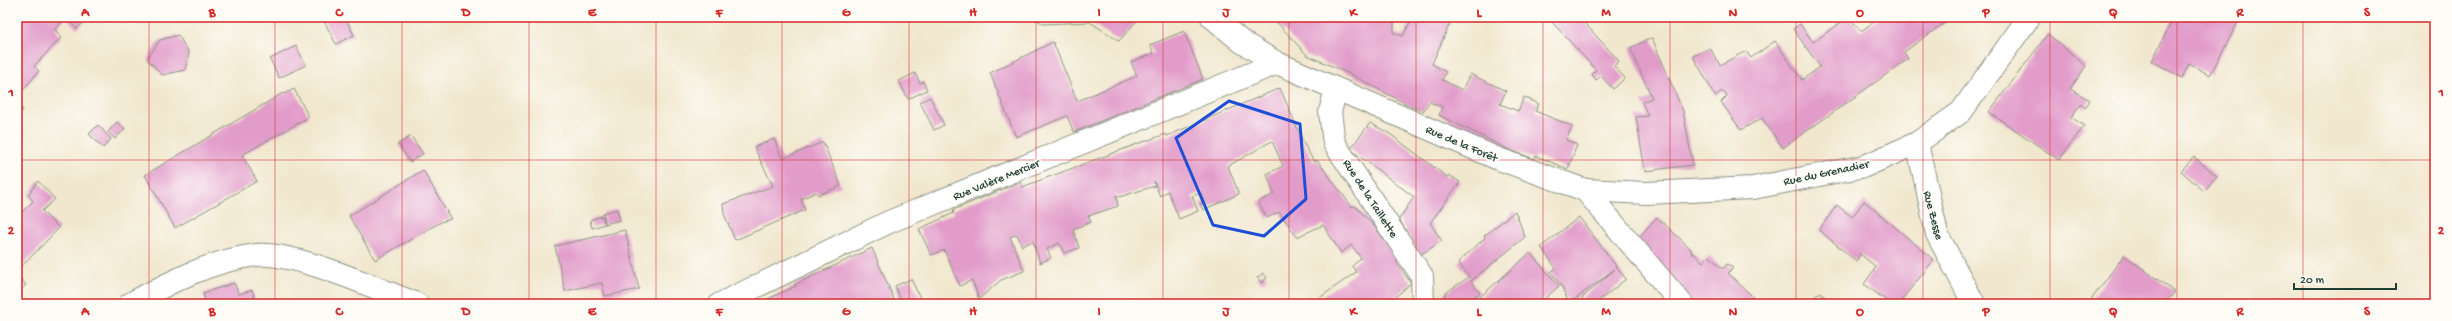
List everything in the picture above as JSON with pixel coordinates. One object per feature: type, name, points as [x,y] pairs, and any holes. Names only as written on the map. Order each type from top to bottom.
[{"type":"street","name":"Rue de la Forêt","points":[[1212,17],[1242,42],[1277,63],[1496,158],[1585,190],[1682,304]]},
{"type":"street","name":"Rue du Grenadier","points":[[1585,190],[1646,194],[1753,188],[1865,166],[1917,143],[1961,112],[2029,17]]},
{"type":"street","name":"Rue Valère Mercier","points":[[720,304],[889,222],[1277,63]]},
{"type":"street","name":"Rue de la Taillette","points":[[1336,89],[1330,112],[1334,143],[1422,276],[1423,304]]},
{"type":"street","name":"Rue Zesse","points":[[1917,143],[1937,234],[1974,304]]},
{"type":"street","points":[[130,304],[170,282],[190,274],[223,262],[259,255],[290,259],[327,270],[417,304]]},
{"type":"highlighted area","points":[[1229,101],[1300,124],[1306,199],[1264,236],[1213,225],[1176,138]]},
{"type":"building","points":[[17,17],[88,17],[77,29],[66,18],[55,29],[61,38],[34,66],[39,71],[23,90],[17,85]]},
{"type":"building","points":[[322,17],[345,17],[354,35],[336,44]]},
{"type":"building","points":[[1036,17],[1140,17],[1119,41],[1090,22],[1044,24],[1035,19]]},
{"type":"building","points":[[1272,17],[1321,17],[1322,19],[1323,17],[1394,17],[1394,33],[1403,36],[1413,17],[1437,17],[1450,23],[1432,64],[1446,72],[1442,80],[1462,90],[1470,74],[1506,91],[1500,104],[1518,111],[1524,97],[1539,104],[1535,111],[1572,126],[1566,140],[1577,145],[1568,169],[1536,156],[1534,159],[1510,150],[1451,121],[1439,115],[1442,107],[1429,102],[1423,111],[1412,107],[1350,74],[1307,55]]},
{"type":"building","points":[[1556,17],[1566,17],[1570,21],[1575,17],[1579,17],[1619,61],[1614,66],[1625,78],[1613,89],[1601,76],[1596,80],[1592,74],[1596,70],[1551,21]]},
{"type":"building","points":[[1849,17],[1861,31],[1881,17],[1953,17],[1904,52],[1908,59],[1783,148],[1762,118],[1741,130],[1721,102],[1727,96],[1722,91],[1715,96],[1693,56],[1710,48],[1720,65],[1746,51],[1751,58],[1775,41],[1802,80],[1820,67],[1793,29],[1800,24],[1813,42]]},
{"type":"building","points":[[2174,17],[2241,17],[2210,75],[2189,64],[2182,78],[2152,61]]},
{"type":"building","points":[[1184,31],[1203,79],[1074,132],[1067,116],[1016,137],[990,73],[1053,42],[1077,101],[1137,76],[1131,62],[1154,53],[1150,45]]},
{"type":"building","points":[[2048,34],[2086,66],[2070,89],[2090,100],[2085,108],[2081,104],[2071,117],[2084,126],[2059,160],[1989,112]]},
{"type":"building","points":[[178,35],[189,53],[185,70],[162,75],[147,59],[160,40]]},
{"type":"building","points":[[1652,38],[1683,111],[1693,165],[1645,171],[1636,117],[1648,116],[1642,102],[1652,98],[1630,48]]},
{"type":"building","points":[[296,46],[306,65],[279,78],[270,59]]},
{"type":"building","points":[[915,73],[920,83],[923,81],[927,90],[908,99],[899,81]]},
{"type":"building","points":[[1280,88],[1304,144],[1314,162],[1317,160],[1352,207],[1355,206],[1375,227],[1399,260],[1396,262],[1411,283],[1388,304],[1311,304],[1356,272],[1352,266],[1361,258],[1351,245],[1341,253],[1323,225],[1297,237],[1279,212],[1267,218],[1258,202],[1274,194],[1267,174],[1283,166],[1272,141],[1228,166],[1239,194],[1203,210],[1200,204],[1204,202],[1201,193],[1192,196],[1198,211],[1179,219],[1168,191],[1160,196],[1154,181],[1155,186],[1119,197],[1116,195],[1118,206],[1088,216],[1091,222],[1073,229],[1079,248],[1064,253],[1059,243],[1047,249],[1051,258],[1040,263],[1033,241],[1022,246],[1017,234],[1010,237],[1024,271],[1001,280],[979,299],[972,280],[960,286],[944,250],[931,255],[919,229],[954,213],[953,210],[1020,182],[1022,187],[1140,143],[1166,134],[1167,136]]},
{"type":"building","points":[[294,89],[309,117],[242,155],[257,181],[175,228],[145,175],[283,93],[284,94]]},
{"type":"building","points":[[930,97],[944,125],[934,130],[920,102]]},
{"type":"building","points":[[17,104],[23,110],[17,117]]},
{"type":"building","points":[[117,122],[125,129],[115,139],[108,132]]},
{"type":"building","points":[[1370,123],[1390,134],[1447,177],[1449,175],[1460,182],[1430,223],[1442,241],[1420,255],[1399,219],[1414,197],[1350,149]]},
{"type":"building","points":[[98,125],[111,139],[103,148],[89,134]]},
{"type":"building","points":[[411,136],[423,154],[410,162],[398,144]]},
{"type":"building","points":[[774,139],[782,159],[823,142],[841,186],[818,195],[816,192],[801,199],[805,210],[735,240],[724,214],[723,204],[773,186],[754,147]]},
{"type":"building","points":[[2194,157],[2217,176],[2204,191],[2181,171]]},
{"type":"building","points":[[423,170],[451,219],[441,222],[375,260],[349,216]]},
{"type":"building","points":[[17,174],[24,181],[17,188]]},
{"type":"building","points":[[38,181],[55,199],[42,211],[59,228],[17,271],[17,214],[18,216],[33,201],[28,195]]},
{"type":"building","points":[[1864,201],[1934,260],[1898,304],[1891,304],[1864,284],[1876,267],[1859,253],[1860,255],[1856,261],[1819,230],[1837,205],[1852,217]]},
{"type":"building","points":[[617,209],[620,220],[605,224],[603,213]]},
{"type":"building","points":[[1515,211],[1525,237],[1471,281],[1480,293],[1463,304],[1450,304],[1444,294],[1469,277],[1458,262],[1485,238],[1484,236]]},
{"type":"building","points":[[602,216],[605,224],[592,228],[590,220]]},
{"type":"building","points":[[1579,217],[1626,279],[1595,304],[1584,304],[1582,298],[1615,269],[1569,304],[1562,287],[1551,272],[1556,268],[1541,247]]},
{"type":"building","points":[[1657,217],[1691,249],[1692,255],[1693,253],[1703,262],[1709,256],[1723,269],[1727,264],[1733,268],[1728,273],[1753,297],[1750,299],[1755,304],[1691,304],[1633,244]]},
{"type":"building","points":[[625,230],[639,289],[605,296],[602,283],[565,291],[555,246]]},
{"type":"building","points":[[872,248],[896,304],[757,304],[796,286],[794,285]]},
{"type":"building","points":[[1530,253],[1559,286],[1539,304],[1485,304],[1480,297]]},
{"type":"building","points":[[2124,255],[2175,292],[2165,304],[2088,304]]},
{"type":"building","points":[[1263,273],[1267,278],[1262,283],[1257,278]]},
{"type":"building","points":[[17,274],[26,285],[17,294]]},
{"type":"building","points":[[911,279],[920,298],[902,304],[895,286]]},
{"type":"building","points":[[234,283],[239,294],[252,290],[257,304],[206,304],[203,293]]},
{"type":"building","points":[[1821,292],[1829,304],[1806,303]]}]
